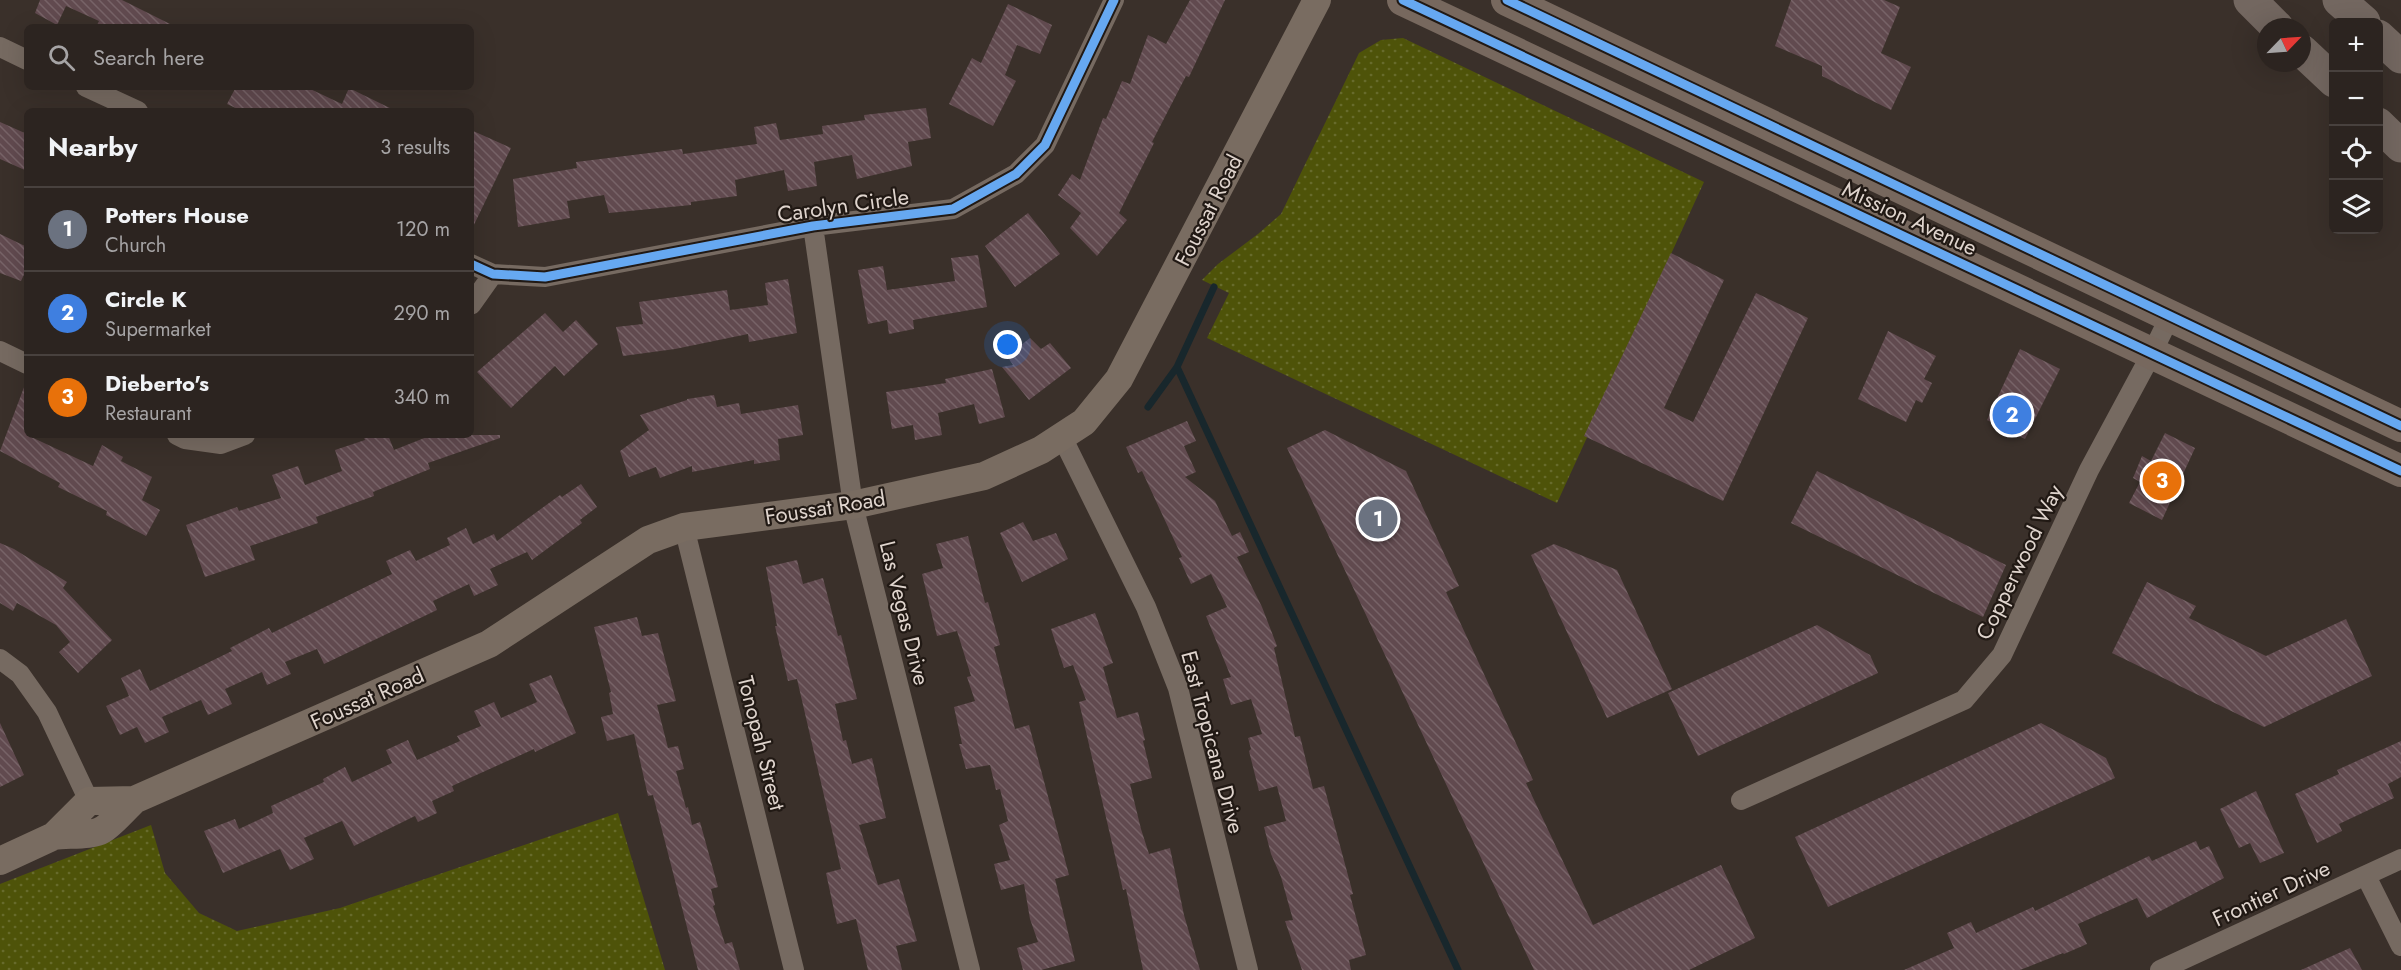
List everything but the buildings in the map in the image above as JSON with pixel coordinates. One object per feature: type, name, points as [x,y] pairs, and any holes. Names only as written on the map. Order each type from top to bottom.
[{"type":"highway","points":[[2250,0],[2268,18]]},
{"type":"highway","points":[[2339,0],[2359,18]]},
{"type":"highway","points":[[2383,40],[2401,57]]},
{"type":"highway","points":[[2311,59],[2329,76]]},
{"type":"highway","points":[[2381,126],[2401,146]]},
{"type":"main road","name":"Foussat Road","points":[[0,861],[54,836],[73,833],[91,834],[103,829],[134,800],[489,644],[648,540],[684,527],[853,505],[984,476],[1041,450],[1062,437],[1084,422],[1119,379],[1317,0]]},
{"type":"main road","name":"Mission Avenue","points":[[1403,0],[2401,471]]},
{"type":"main road","name":"Mission Avenue","points":[[1507,0],[2401,426]]},
{"type":"main road","name":"Foussat Road","points":[[54,836],[89,801],[134,800]]},
{"type":"street","name":"Carolyn Circle","points":[[474,265],[492,274],[545,277],[813,226],[953,209],[1016,174],[1045,145],[1114,0]]},
{"type":"street","points":[[0,47],[24,59]]},
{"type":"street","points":[[92,90],[132,108]]},
{"type":"street","name":"Las Vegas Drive","points":[[813,226],[853,505],[970,970]]},
{"type":"street","points":[[474,301],[492,274]]},
{"type":"street","name":"Copperwood Way","points":[[1741,800],[1964,700],[2002,655],[2089,470],[2170,316]]},
{"type":"street","points":[[0,351],[24,363]]},
{"type":"street","name":"East Tropicana Drive","points":[[1062,437],[1146,607],[1178,688],[1248,970]]},
{"type":"street","points":[[183,438],[221,444],[237,438]]},
{"type":"street","name":"Tonopah Street","points":[[684,527],[794,970]]},
{"type":"street","points":[[0,659],[20,674],[47,712],[89,801]]},
{"type":"street","name":"Frontier Drive","points":[[2160,970],[2401,859]]},
{"type":"street","points":[[2366,876],[2401,946]]},
{"type":"shaded area","points":[[1403,38],[1704,182],[1557,503],[1207,338],[1229,293],[1202,280],[1218,264],[1281,214],[1359,53],[1381,40]]},
{"type":"shaded area","points":[[618,813],[665,970],[0,970],[0,884],[151,825],[165,873],[199,913],[237,931],[340,908]]},
{"type":"waterway","points":[[1148,407],[1177,367],[1214,287]]},
{"type":"waterway","points":[[1177,367],[1458,970]]},
{"type":"cycle path","points":[[474,265],[493,274],[545,277],[813,226],[953,209],[1016,174],[1045,145],[1114,0]]},
{"type":"cycle path","points":[[1403,0],[2401,471]]},
{"type":"cycle path","points":[[1507,0],[2401,426]]},
{"type":"place","name":"Circle K","points":[[2012,415]]},
{"type":"place","name":"Dieberto's","points":[[2162,481]]},
{"type":"place","name":"Potters House","points":[[1378,519]]}]
